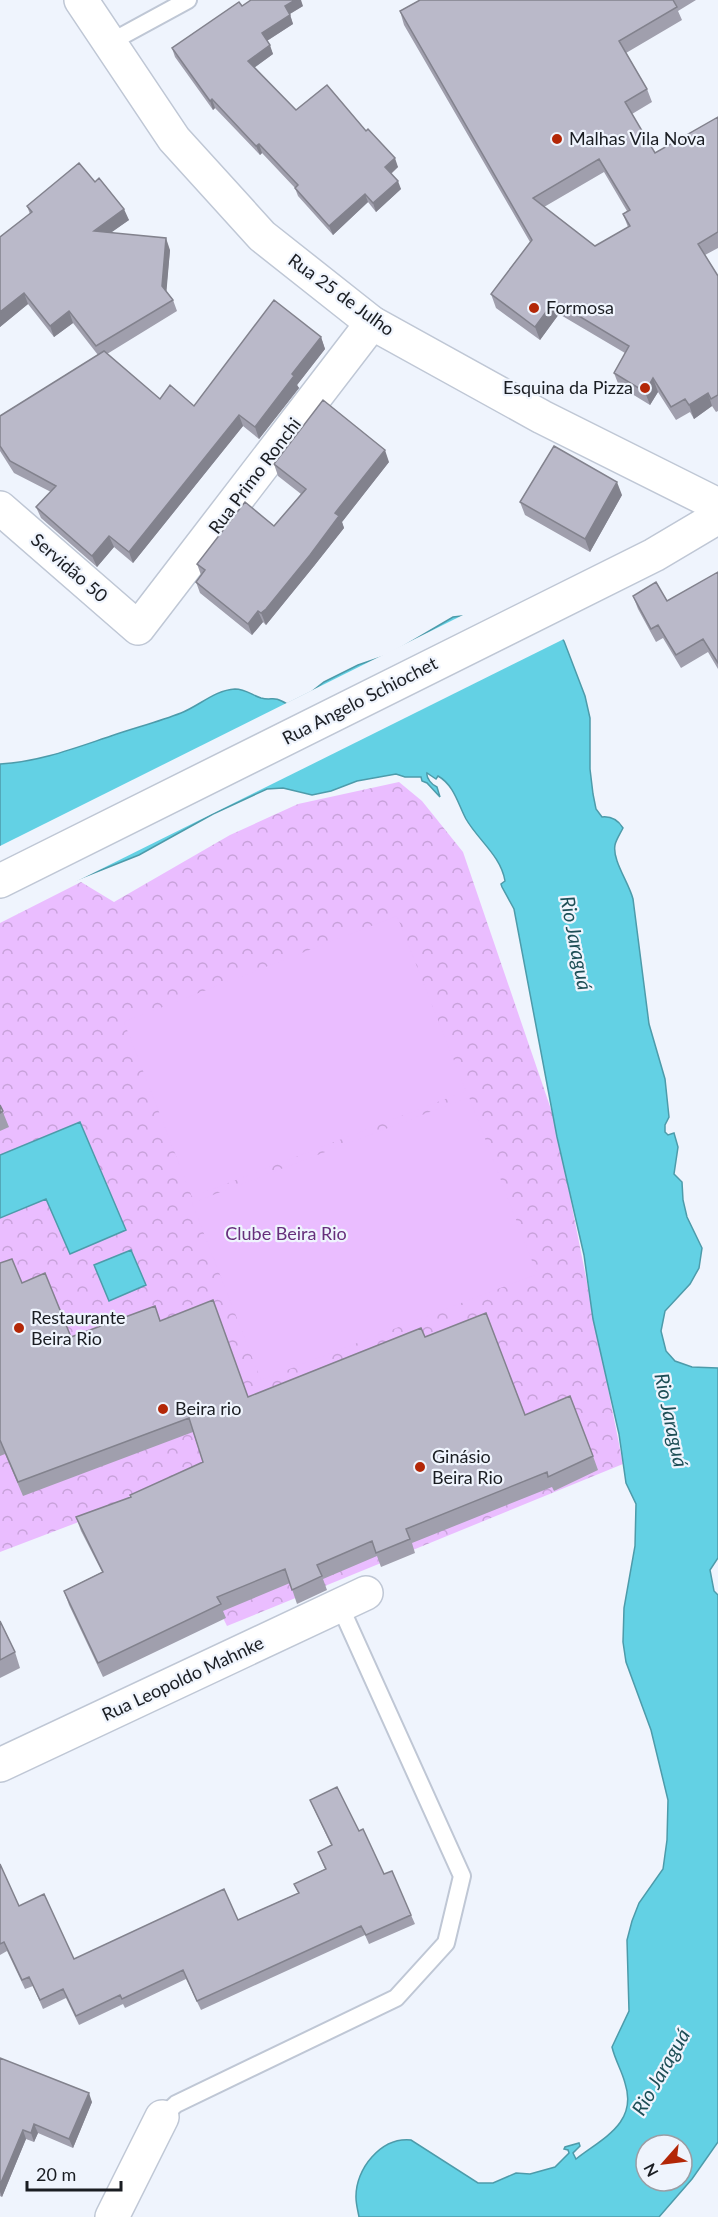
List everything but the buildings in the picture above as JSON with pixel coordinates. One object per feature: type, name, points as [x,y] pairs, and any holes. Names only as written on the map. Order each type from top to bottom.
[{"type":"main road","name":"Rua 25 de Julho","points":[[81,0],[174,139],[262,236],[372,323],[542,417],[718,505]]},
{"type":"main road","name":"Rua Primo Ronchi","points":[[138,628],[372,323]]},
{"type":"main road","name":"Servidão 50","points":[[0,508],[138,628]]},
{"type":"main road","name":"Rua Angelo Schiochet","points":[[0,881],[642,561],[718,517]]},
{"type":"main road","name":"Rua Leopoldo Mahnke","points":[[0,1765],[353,1599]]},
{"type":"main road","points":[[112,2217],[162,2117]]},
{"type":"lane","points":[[109,43],[188,0]]},
{"type":"lane","points":[[162,2117],[176,2104],[396,1998],[446,1943],[462,1876],[353,1599]]},
{"type":"green space","name":"Clube Beira Rio","points":[[399,782],[422,801],[463,852],[555,1121],[623,1464],[227,1626],[160,1491],[0,1552],[0,923],[81,882],[114,902],[230,835],[298,804]]},
{"type":"green space","points":[[397,916],[466,1091],[192,1197],[124,1022]]},
{"type":"green space","points":[[469,1097],[537,1274],[261,1380],[192,1203]]},
{"type":"water","name":"Rio Jaraguá","points":[[515,610],[554,628],[564,641],[585,696],[590,718],[590,769],[596,809],[602,817],[614,819],[623,828],[615,851],[633,899],[649,1024],[665,1079],[669,1117],[665,1125],[665,1132],[668,1135],[674,1133],[678,1147],[674,1174],[682,1182],[687,1217],[702,1248],[699,1268],[690,1284],[665,1311],[661,1331],[666,1351],[675,1361],[692,1367],[718,1368],[718,1558],[710,1570],[714,1591],[718,1595],[718,2142],[694,2176],[694,2133],[634,2133],[634,2193],[680,2193],[659,2217],[359,2217],[356,2203],[357,2187],[365,2166],[380,2149],[400,2140],[411,2140],[478,2183],[493,2183],[516,2173],[530,2174],[555,2167],[569,2153],[564,2149],[565,2147],[579,2143],[580,2146],[573,2153],[576,2159],[616,2128],[627,2109],[628,2097],[612,2047],[629,2011],[627,1940],[639,1903],[663,1869],[667,1840],[668,1800],[651,1730],[626,1662],[623,1642],[624,1608],[635,1546],[636,1504],[626,1483],[619,1434],[593,1319],[584,1255],[557,1137],[514,909],[501,884],[505,881],[499,864],[471,827],[448,784],[438,776],[436,779],[427,773],[427,777],[437,787],[440,797],[427,783],[422,781],[421,777],[405,777],[396,774],[357,781],[331,791],[312,795],[283,788],[267,789],[213,814],[139,855],[46,892],[0,904],[0,764],[70,750],[181,713],[228,690],[242,690],[261,698],[276,699],[287,704],[358,665],[390,654],[453,617]]},
{"type":"water","points":[[80,1122],[126,1230],[70,1254],[46,1199],[0,1218],[0,1155]]},
{"type":"water","points":[[131,1250],[146,1285],[109,1301],[94,1265]]},
{"type":"pier","points":[[515,607],[533,608],[556,626],[566,638],[57,891],[0,907],[0,846],[469,612]]},
{"type":"place","name":"Malhas Vila Nova","points":[[557,139]]},
{"type":"place","name":"Formosa","points":[[534,308]]},
{"type":"place","name":"Esquina da Pizza","points":[[645,388]]},
{"type":"place","name":"Restaurante Beira Rio","points":[[19,1328]]},
{"type":"place","name":"Beira rio","points":[[163,1409]]},
{"type":"place","name":"Ginásio Beira Rio","points":[[420,1467]]}]
